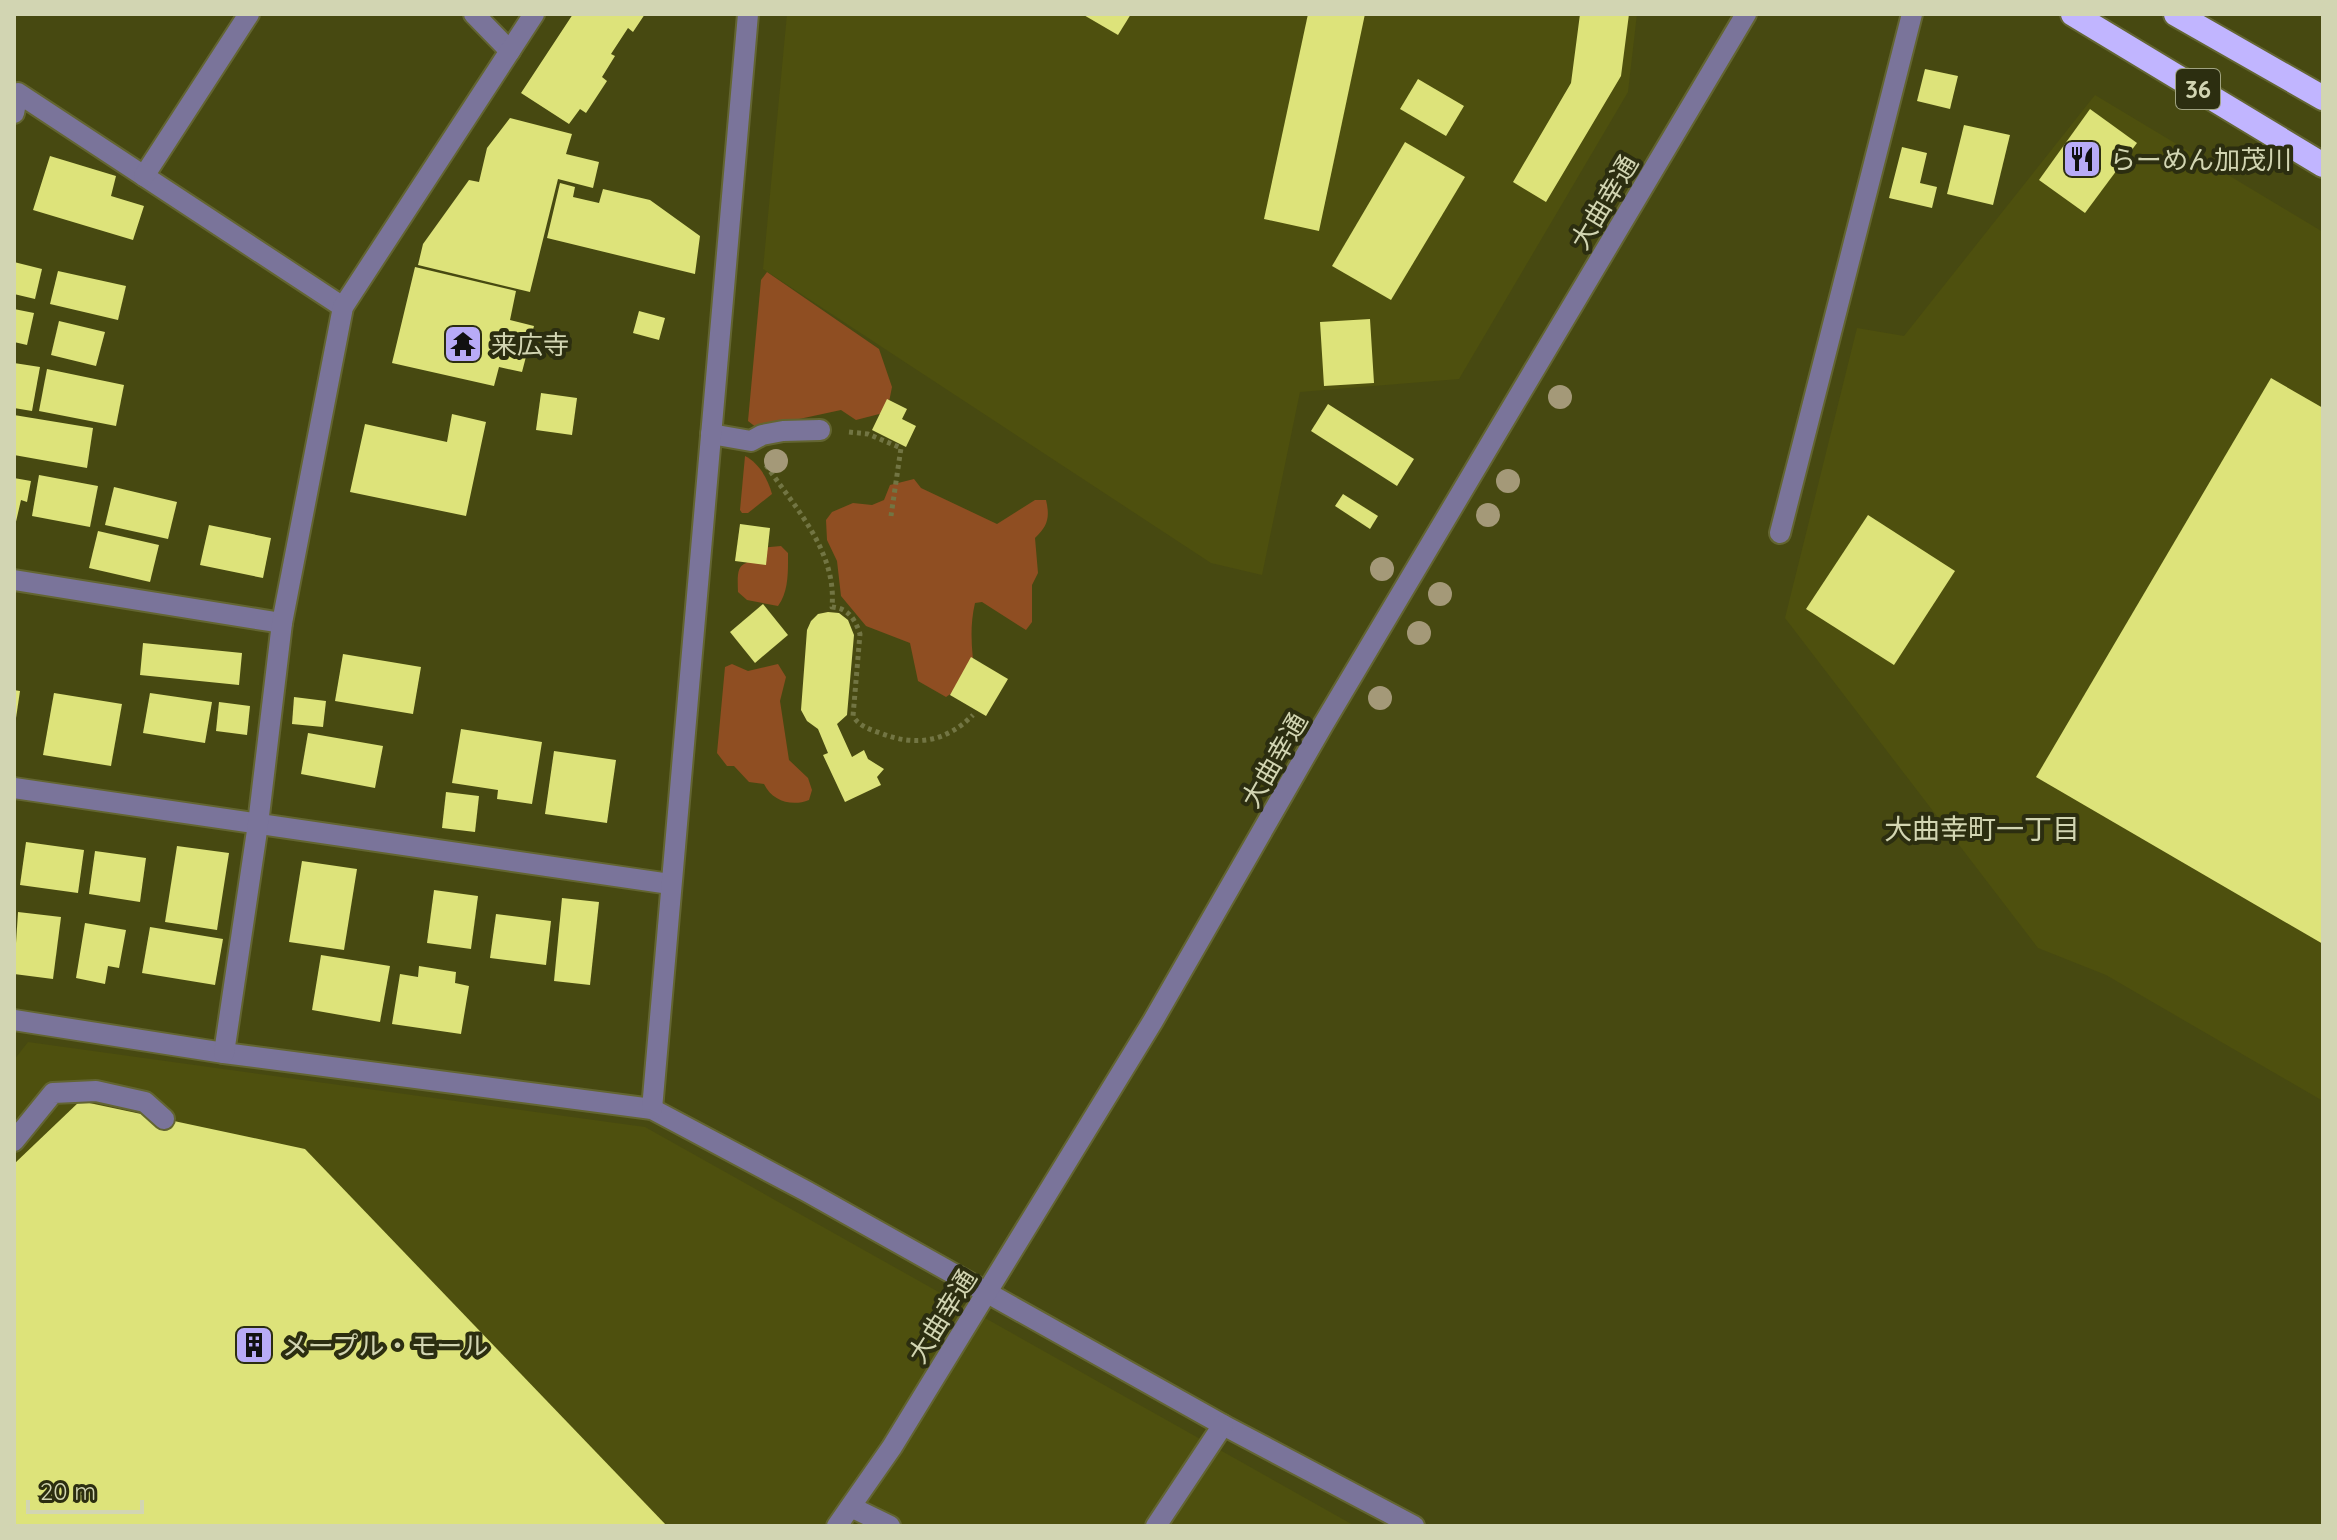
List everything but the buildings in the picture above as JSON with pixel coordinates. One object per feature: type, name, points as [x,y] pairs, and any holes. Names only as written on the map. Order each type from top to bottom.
[{"type":"highway","name":"36","points":[[2073,14],[2323,165]]},
{"type":"highway","name":"36","points":[[2176,14],[2323,98]]},
{"type":"street","points":[[144,176],[249,14]]},
{"type":"street","points":[[474,14],[510,51]]},
{"type":"street","points":[[224,1053],[258,824],[282,623],[343,307],[534,14]]},
{"type":"street","points":[[652,1109],[748,14]]},
{"type":"street","name":"大曲幸通","points":[[837,1526],[892,1447],[1153,1021],[1323,725],[1746,14]]},
{"type":"street","points":[[1780,533],[1912,14]]},
{"type":"street","points":[[15,99],[144,176],[343,307]]},
{"type":"street","points":[[711,434],[751,441],[762,435],[783,431],[820,430]]},
{"type":"street","points":[[14,580],[282,623]]},
{"type":"street","points":[[14,788],[670,884]]},
{"type":"street","points":[[14,1020],[224,1053],[652,1109],[806,1191],[1223,1425],[1414,1526]]},
{"type":"street","points":[[14,1141],[53,1093],[96,1091],[145,1102],[164,1119]]},
{"type":"street","points":[[1156,1526],[1223,1425]]},
{"type":"street","points":[[851,1507],[890,1526]]},
{"type":"path","points":[[820,430],[868,434],[901,448],[891,516]]},
{"type":"path","points":[[751,441],[820,545],[832,577],[832,607],[841,608],[856,622],[860,634],[853,716],[857,723],[891,737],[921,742],[940,739],[973,715]]},
{"type":"shaded area","points":[[787,14],[1637,14],[1628,92],[1459,379],[1300,392],[1262,575],[1211,563],[763,269]]},
{"type":"shaded area","points":[[2095,95],[2323,232],[2323,1101],[2106,975],[2038,948],[1785,618],[1857,328],[1904,336]]},
{"type":"shaded area","points":[[767,272],[879,349],[892,387],[887,412],[856,420],[841,410],[757,428],[748,421],[761,280]]},
{"type":"shaded area","points":[[745,456],[762,472],[772,494],[748,513],[742,513],[740,510]]},
{"type":"shaded area","points":[[914,479],[921,488],[997,524],[1035,500],[1046,500],[1047,506],[1045,525],[1035,538],[1038,573],[1032,585],[1032,622],[1026,630],[982,602],[975,603],[972,649],[975,677],[946,697],[918,681],[910,643],[866,626],[841,596],[837,561],[827,540],[826,520],[832,512],[853,503],[872,505],[884,500],[890,485]]},
{"type":"shaded area","points":[[781,546],[788,553],[788,574],[778,606],[747,600],[738,592],[740,567],[760,548]]},
{"type":"shaded area","points":[[732,664],[748,671],[778,664],[786,677],[780,701],[789,760],[808,778],[812,790],[809,800],[796,803],[777,798],[764,784],[749,782],[734,766],[727,766],[717,753],[725,667]]},
{"type":"shaded area","points":[[28,1042],[645,1127],[1355,1526],[14,1526],[14,1060]]},
{"type":"place","name":"らーめん加茂川","points":[[2082,159]]},
{"type":"place","name":"来広寺","points":[[463,344]]},
{"type":"place","name":"メープル・モール","points":[[254,1345]]},
{"type":"district","name":"大曲幸町一丁目","points":[[1982,828]]}]
